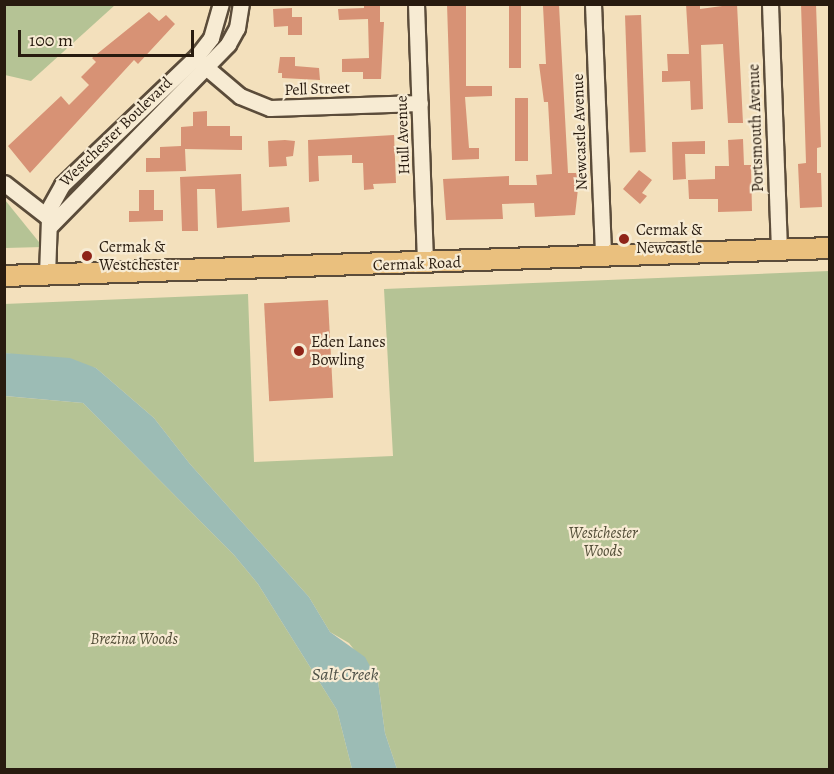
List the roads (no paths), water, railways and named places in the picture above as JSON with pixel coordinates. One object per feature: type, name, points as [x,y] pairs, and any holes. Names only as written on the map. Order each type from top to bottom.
[{"type":"main road","name":"Cermak Road","points":[[4,276],[425,264],[830,248]]},
{"type":"street","name":"Westchester Boulevard","points":[[201,63],[212,38],[221,4]]},
{"type":"street","name":"Westchester Boulevard","points":[[48,219],[237,28],[241,4]]},
{"type":"street","name":"Hull Avenue","points":[[416,4],[425,264]]},
{"type":"street","name":"Newcastle Avenue","points":[[593,4],[603,257]]},
{"type":"street","name":"Portsmouth Avenue","points":[[770,4],[779,250]]},
{"type":"street","name":"Pell Street","points":[[201,63],[240,96],[270,108],[420,103]]},
{"type":"street","points":[[4,183],[48,219],[47,274]]},
{"type":"water","name":"Salt Creek","points":[[5,353],[70,358],[96,368],[154,418],[190,464],[309,597],[330,632],[365,657],[378,681],[385,733],[397,769],[352,769],[337,710],[258,584],[234,555],[83,403],[5,396]]},
{"type":"place","name":"Cermak & Newcastle","points":[[624,239]]},
{"type":"place","name":"Cermak & Westchester","points":[[87,256]]},
{"type":"place","name":"Eden Lanes Bowling","points":[[299,351]]},
{"type":"park label","name":"Westchester Woods","points":[[603,542]]},
{"type":"park label","name":"Brezina Woods","points":[[134,639]]}]
